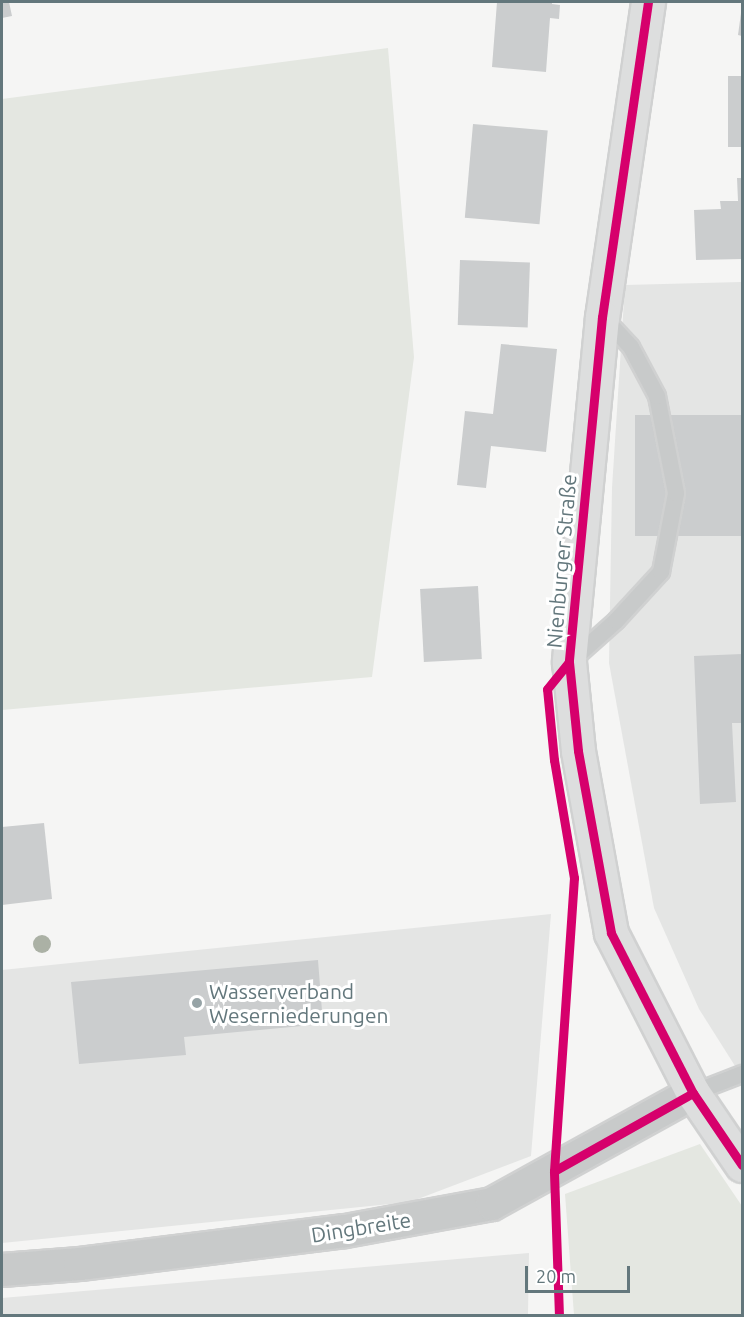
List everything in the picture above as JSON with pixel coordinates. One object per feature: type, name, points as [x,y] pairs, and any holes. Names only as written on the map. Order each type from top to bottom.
[{"type":"street","name":"Nienburger Straße","points":[[648,2],[602,316],[569,662],[578,750],[611,933],[693,1093],[742,1164]]},
{"type":"street","name":"Dingbreite","points":[[2,1270],[80,1264],[345,1232],[492,1204],[693,1093]]},
{"type":"lane","points":[[569,662],[616,621],[661,572],[676,493],[657,396],[631,347],[602,316]]},
{"type":"lane","points":[[693,1093],[742,1074]]},
{"type":"shaded area","points":[[388,48],[414,357],[372,677],[2,710],[2,99]]},
{"type":"shaded area","points":[[741,282],[742,1077],[699,1009],[654,908],[609,663],[612,488],[625,285]]},
{"type":"shaded area","points":[[551,914],[531,1156],[410,1202],[2,1243],[2,970]]},
{"type":"shaded area","points":[[700,1144],[742,1206],[742,1315],[574,1315],[565,1194]]},
{"type":"shaded area","points":[[529,1253],[528,1315],[2,1315],[2,1298]]},
{"type":"building","points":[[2,2],[9,2],[12,16],[2,18]]},
{"type":"building","points":[[497,2],[552,2],[552,4],[560,5],[559,19],[550,18],[546,72],[492,67]]},
{"type":"building","points":[[742,14],[742,36],[738,35]]},
{"type":"building","points":[[728,76],[742,76],[742,147],[728,147]]},
{"type":"building","points":[[473,124],[548,131],[540,224],[465,218]]},
{"type":"building","points":[[737,178],[742,178],[742,259],[696,260],[694,210],[721,209],[720,201],[738,201]]},
{"type":"building","points":[[460,260],[530,262],[528,327],[458,325]]},
{"type":"building","points":[[501,344],[557,349],[546,452],[491,446],[486,488],[457,485],[465,411],[493,414]]},
{"type":"building","points":[[635,415],[742,415],[742,536],[635,536]]},
{"type":"building","points":[[478,586],[482,659],[424,662],[420,589]]},
{"type":"building","points":[[742,654],[742,723],[732,723],[736,802],[700,804],[694,656]]},
{"type":"building","points":[[44,823],[52,899],[2,905],[2,827]]},
{"type":"building","name":"Wasserverband Weserniederungen","points":[[318,960],[323,1024],[184,1037],[186,1055],[79,1064],[71,982]]},
{"type":"cycle path","points":[[648,2],[602,317],[569,662],[578,751],[611,933],[693,1093],[742,1165]]},
{"type":"cycle path","points":[[559,1316],[554,1171],[574,878],[554,760],[547,689],[569,662]]},
{"type":"cycle path","points":[[554,1171],[693,1093]]},
{"type":"place","name":"Wasserverband Weserniederungen","points":[[197,1003]]}]
